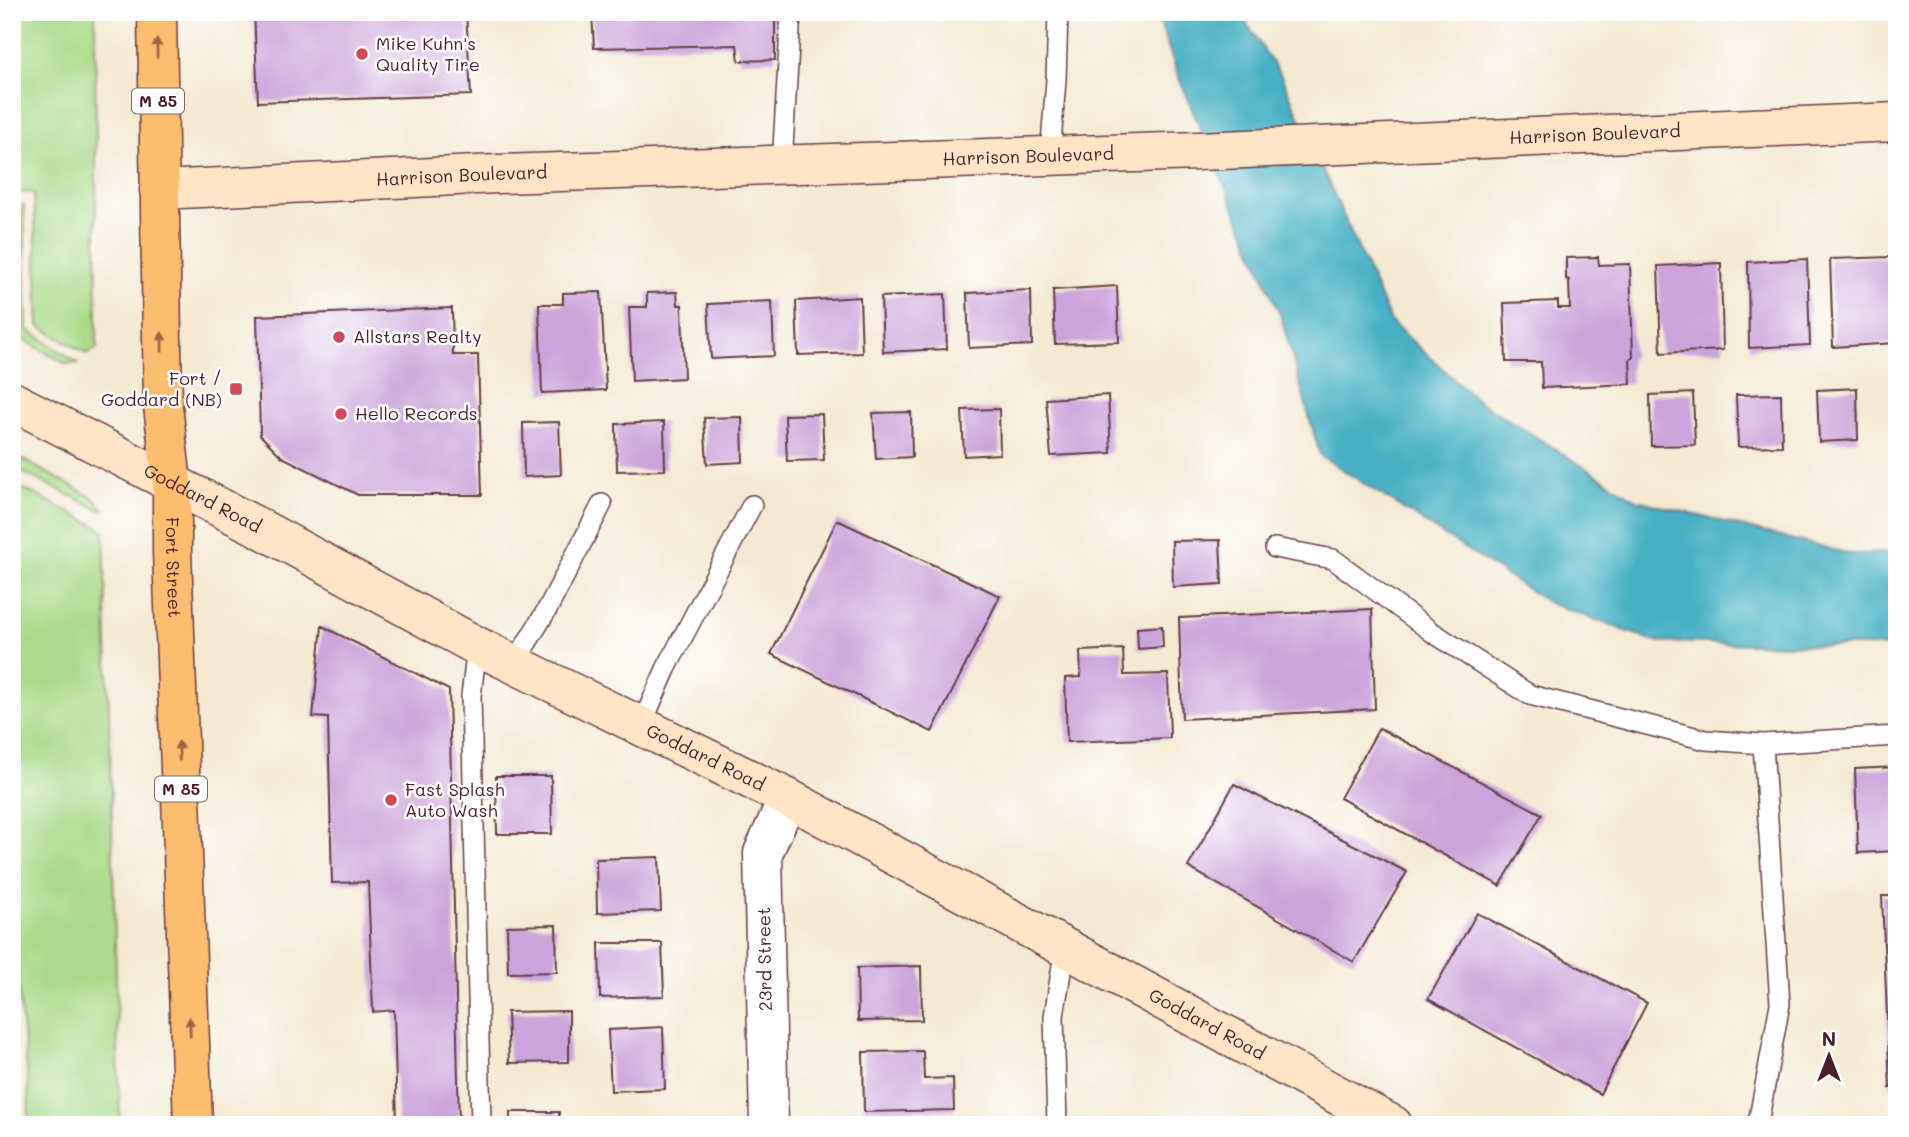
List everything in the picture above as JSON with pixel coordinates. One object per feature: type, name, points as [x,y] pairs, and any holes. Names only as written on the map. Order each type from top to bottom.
[{"type":"main road","name":"Fort Street","points":[[157,12],[163,406],[172,483],[172,551],[193,1125]]},
{"type":"street","name":"Harrison Boulevard","points":[[159,190],[498,174],[1198,151],[1897,122]]},
{"type":"street","name":"Goddard Road","points":[[12,401],[256,526],[477,646],[788,798],[1393,1125]]},
{"type":"street","name":"23rd Street","points":[[769,1125],[763,853],[788,798]]},
{"type":"lane","points":[[782,165],[790,12]]},
{"type":"lane","points":[[1050,156],[1058,12]]},
{"type":"lane","points":[[514,664],[548,608],[602,504]]},
{"type":"lane","points":[[641,726],[666,669],[752,505]]},
{"type":"lane","points":[[1275,548],[1333,559],[1432,632],[1530,695],[1706,740],[1763,744],[1897,736]]},
{"type":"lane","points":[[477,646],[471,696],[481,1125]]},
{"type":"lane","points":[[1756,1125],[1780,1004],[1763,744]]},
{"type":"lane","points":[[1058,1125],[1054,1016],[1065,947]]},
{"type":"green space","points":[[12,12],[95,12],[97,348],[87,354],[39,326],[34,193],[12,192]]},
{"type":"green space","points":[[12,205],[24,205],[27,329],[78,363],[66,364],[12,333]]},
{"type":"green space","points":[[12,458],[20,458],[92,497],[104,509],[102,511],[12,467]]},
{"type":"green space","points":[[12,483],[104,532],[120,1125],[29,1125],[28,1081],[12,927]]},
{"type":"water","points":[[1153,12],[1239,12],[1281,76],[1391,322],[1477,400],[1637,500],[1850,554],[1897,553],[1897,647],[1657,642],[1549,603],[1320,455],[1281,317],[1178,76],[1158,16]]},
{"type":"building","name":"Mike Kuhn's Quality Tire","points":[[254,12],[466,12],[471,95],[258,102]]},
{"type":"building","points":[[592,12],[775,12],[775,60],[739,61],[737,45],[594,48]]},
{"type":"building","points":[[1598,257],[1599,265],[1630,264],[1633,358],[1630,359],[1631,384],[1542,388],[1541,362],[1506,362],[1504,303],[1558,301],[1558,308],[1570,308],[1566,258]]},
{"type":"building","points":[[1892,257],[1896,343],[1833,347],[1830,259]]},
{"type":"building","points":[[1807,259],[1810,345],[1749,348],[1748,262]]},
{"type":"building","points":[[1721,263],[1723,350],[1661,353],[1658,266]]},
{"type":"building","points":[[1117,286],[1119,342],[1055,344],[1053,290]]},
{"type":"building","points":[[1031,290],[1032,345],[969,348],[967,293]]},
{"type":"building","points":[[601,292],[606,390],[542,393],[539,304],[563,304],[563,293]]},
{"type":"building","points":[[677,292],[678,305],[682,305],[684,378],[632,381],[629,307],[647,307],[647,293]]},
{"type":"building","points":[[945,294],[947,349],[883,352],[881,297]]},
{"type":"building","points":[[860,297],[862,353],[798,355],[796,301]]},
{"type":"building","points":[[772,301],[774,356],[711,359],[708,304]]},
{"type":"building","points":[[452,308],[453,355],[478,355],[482,495],[358,495],[282,457],[260,435],[257,316]]},
{"type":"building","points":[[1857,388],[1858,440],[1819,442],[1817,390]]},
{"type":"building","points":[[1693,393],[1695,445],[1651,446],[1650,395]]},
{"type":"building","points":[[1781,394],[1782,446],[1738,447],[1736,395]]},
{"type":"building","points":[[1108,395],[1111,453],[1051,456],[1046,399]]},
{"type":"building","points":[[999,409],[1000,454],[964,456],[962,410]]},
{"type":"building","points":[[911,412],[912,457],[876,459],[873,413]]},
{"type":"building","points":[[822,414],[824,460],[787,461],[785,415]]},
{"type":"building","points":[[742,417],[743,462],[707,464],[704,418]]},
{"type":"building","points":[[559,422],[561,475],[524,477],[523,423]]},
{"type":"building","points":[[664,422],[665,470],[617,471],[616,424]]},
{"type":"building","points":[[837,520],[1000,596],[932,732],[771,654]]},
{"type":"building","points":[[1220,540],[1222,584],[1173,587],[1172,541]]},
{"type":"building","points":[[1372,609],[1375,709],[1182,719],[1179,618]]},
{"type":"building","name":"Fast Splash Auto Wash","points":[[322,626],[449,690],[459,1125],[397,1125],[394,1010],[373,1012],[368,882],[332,883],[328,718],[313,717]]},
{"type":"building","points":[[1162,626],[1163,647],[1138,649],[1137,628]]},
{"type":"building","points":[[1123,649],[1124,675],[1168,674],[1170,738],[1067,742],[1065,678],[1081,677],[1080,651]]},
{"type":"building","points":[[1379,728],[1542,814],[1500,886],[1340,798]]},
{"type":"building","points":[[1897,767],[1897,851],[1858,853],[1855,769]]},
{"type":"building","points":[[496,776],[551,776],[552,834],[497,834]]},
{"type":"building","points":[[1234,784],[1407,872],[1354,962],[1188,867]]},
{"type":"building","points":[[659,857],[661,911],[597,913],[596,859]]},
{"type":"building","points":[[1882,896],[1897,896],[1897,1087],[1890,1088]]},
{"type":"building","points":[[1477,913],[1647,1003],[1600,1094],[1428,999]]},
{"type":"building","points":[[556,925],[557,972],[508,973],[507,926]]},
{"type":"building","points":[[599,943],[662,943],[664,996],[600,998]]},
{"type":"building","points":[[921,966],[922,1020],[858,1021],[857,968]]},
{"type":"building","points":[[569,1011],[569,1062],[509,1063],[507,1012]]},
{"type":"building","points":[[663,1027],[665,1089],[611,1091],[608,1030]]},
{"type":"building","points":[[923,1051],[924,1079],[953,1078],[954,1110],[864,1112],[863,1052]]},
{"type":"building","points":[[510,1112],[559,1112],[559,1125],[510,1125]]},
{"type":"place","name":"Mike Kuhn's Quality Tire","points":[[362,54]]},
{"type":"place","name":"Allstars Realty","points":[[339,337]]},
{"type":"place","name":"Fort / Goddard (NB)","points":[[236,389]]},
{"type":"place","name":"Hello Records","points":[[341,414]]},
{"type":"place","name":"Fast Splash Auto Wash","points":[[391,800]]}]
